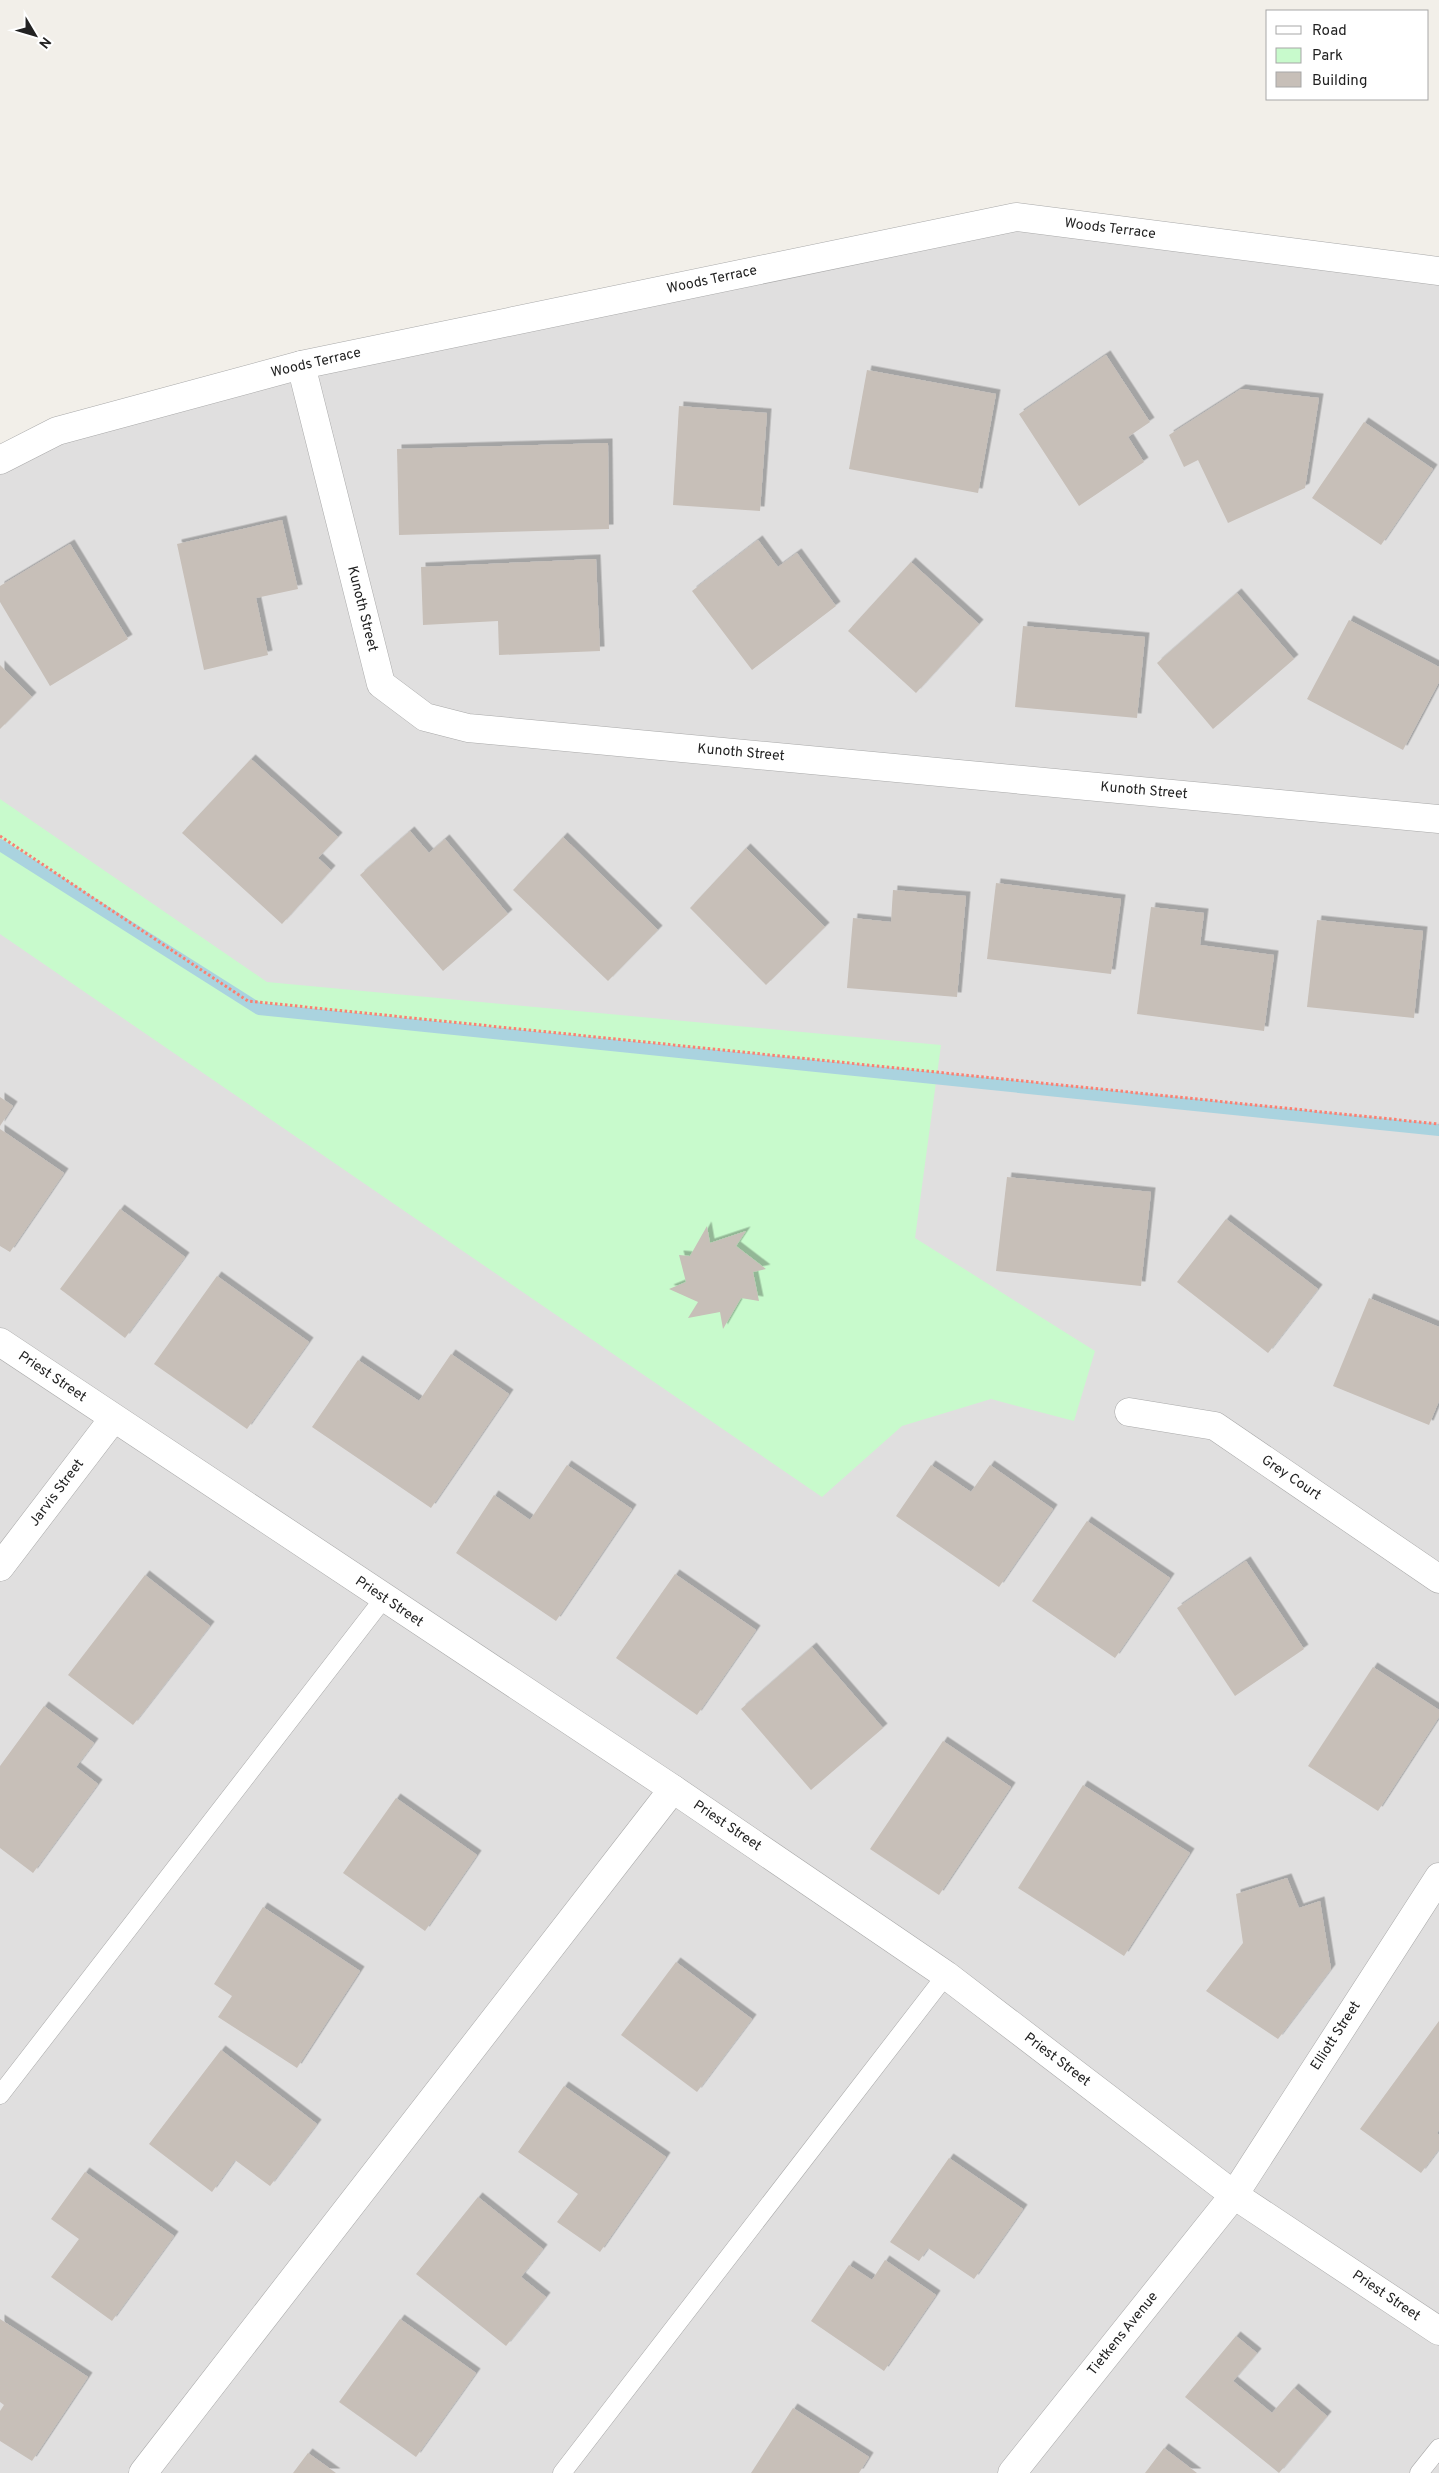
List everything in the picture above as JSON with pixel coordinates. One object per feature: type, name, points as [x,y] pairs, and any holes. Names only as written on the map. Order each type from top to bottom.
[{"type":"street","name":"Woods Terrace","points":[[0,460],[57,431],[301,365],[1016,218],[1439,271]]},
{"type":"street","name":"Kunoth Street","points":[[301,365],[381,684],[425,717],[478,728],[1439,819]]},
{"type":"street","name":"Priest Street","points":[[0,1342],[113,1419],[673,1789],[946,1975],[1234,2195],[1439,2331]]},
{"type":"street","name":"Grey Court","points":[[1130,1412],[1215,1426],[1439,1578]]},
{"type":"street","name":"Jarvis Street","points":[[0,1567],[113,1419]]},
{"type":"street","points":[[143,2473],[673,1789]]},
{"type":"street","name":"Elliott Street","points":[[1234,2195],[1439,1877]]},
{"type":"street","name":"Tietkens Avenue","points":[[1012,2473],[1234,2195]]},
{"type":"lane","points":[[0,2095],[384,1598]]},
{"type":"lane","points":[[562,2473],[946,1975]]},
{"type":"lane","points":[[1419,2473],[1439,2448]]},
{"type":"path","points":[[0,836],[248,1001],[1439,1124]]},
{"type":"shaded area","points":[[1016,217],[1439,271],[1439,2473],[0,2473],[0,460],[57,431]]},
{"type":"green space","points":[[0,799],[267,982],[941,1045],[915,1238],[1095,1351],[1074,1421],[991,1399],[902,1426],[822,1497],[0,934]]},
{"type":"building","points":[[1106,355],[1150,422],[1128,437],[1144,462],[1079,506],[1019,414]]},
{"type":"building","points":[[867,370],[996,394],[978,493],[849,469]]},
{"type":"building","points":[[1241,389],[1319,398],[1305,488],[1228,523],[1198,460],[1184,467],[1169,435]]},
{"type":"building","points":[[679,406],[767,413],[760,511],[673,505]]},
{"type":"building","points":[[1364,422],[1433,469],[1381,545],[1312,498]]},
{"type":"building","points":[[608,443],[609,529],[399,535],[397,449]]},
{"type":"building","points":[[282,520],[298,589],[256,598],[268,655],[204,670],[177,544]]},
{"type":"building","points":[[758,540],[778,567],[797,553],[836,606],[752,670],[692,591]]},
{"type":"building","points":[[70,544],[128,639],[50,686],[0,602],[0,586]]},
{"type":"building","points":[[596,559],[600,651],[499,655],[498,621],[423,625],[421,567]]},
{"type":"building","points":[[911,562],[979,624],[916,693],[848,631]]},
{"type":"building","points":[[1237,593],[1294,659],[1213,729],[1157,663]]},
{"type":"building","points":[[1349,620],[1439,667],[1439,682],[1403,750],[1307,699]]},
{"type":"building","points":[[1023,626],[1145,637],[1137,718],[1015,707]]},
{"type":"building","points":[[0,665],[32,697],[0,729]]},
{"type":"building","points":[[251,759],[338,837],[318,858],[331,870],[282,924],[182,833]]},
{"type":"building","points":[[410,831],[429,853],[445,839],[508,914],[443,971],[360,875]]},
{"type":"building","points":[[563,837],[658,930],[608,981],[513,890]]},
{"type":"building","points":[[746,848],[825,927],[766,985],[690,908]]},
{"type":"building","points":[[996,883],[1121,899],[1111,974],[987,959]]},
{"type":"building","points":[[893,890],[966,896],[957,997],[847,988],[853,918],[891,922]]},
{"type":"building","points":[[1151,907],[1204,913],[1200,945],[1274,955],[1264,1031],[1137,1014]]},
{"type":"building","points":[[1317,920],[1423,931],[1414,1018],[1307,1007]]},
{"type":"building","points":[[0,1097],[13,1106],[0,1126]]},
{"type":"building","points":[[0,1129],[64,1173],[10,1252],[0,1246]]},
{"type":"building","points":[[1007,1177],[1151,1192],[1141,1286],[996,1271]]},
{"type":"building","points":[[120,1209],[185,1257],[125,1338],[60,1289]]},
{"type":"building","points":[[1226,1219],[1318,1289],[1268,1353],[1177,1282]]},
{"type":"building","points":[[707,1226],[710,1243],[746,1231],[736,1246],[766,1269],[753,1272],[759,1301],[741,1298],[723,1329],[720,1312],[688,1318],[698,1302],[669,1289],[686,1282],[679,1255],[690,1256]]},
{"type":"building","points":[[217,1276],[309,1342],[247,1429],[154,1364]]},
{"type":"building","points":[[1369,1298],[1439,1327],[1439,1401],[1429,1425],[1333,1386]]},
{"type":"building","points":[[451,1354],[509,1394],[431,1508],[312,1427],[358,1360],[419,1401]]},
{"type":"building","points":[[567,1465],[632,1509],[556,1621],[456,1553],[494,1495],[530,1520]]},
{"type":"building","points":[[931,1465],[971,1492],[990,1465],[1053,1509],[999,1587],[896,1516]]},
{"type":"building","points":[[1087,1521],[1170,1578],[1115,1658],[1032,1601]]},
{"type":"building","points":[[1246,1561],[1304,1649],[1235,1696],[1177,1608]]},
{"type":"building","points":[[675,1574],[756,1630],[697,1715],[616,1658]]},
{"type":"building","points":[[145,1575],[210,1626],[133,1725],[68,1675]]},
{"type":"building","points":[[812,1647],[883,1728],[811,1790],[741,1709]]},
{"type":"building","points":[[1373,1667],[1439,1710],[1439,1717],[1378,1811],[1308,1766]]},
{"type":"building","points":[[44,1706],[94,1743],[76,1767],[98,1784],[33,1873],[0,1848],[0,1766]]},
{"type":"building","points":[[943,1741],[1011,1787],[939,1895],[870,1849]]},
{"type":"building","points":[[1083,1785],[1190,1853],[1124,1956],[1018,1888]]},
{"type":"building","points":[[396,1798],[477,1855],[425,1931],[343,1873]]},
{"type":"building","points":[[1287,1878],[1299,1908],[1320,1901],[1331,1969],[1278,2039],[1206,1991],[1243,1943],[1236,1894]]},
{"type":"building","points":[[263,1907],[360,1971],[297,2068],[218,2017],[232,1996],[214,1984]]},
{"type":"building","points":[[676,1962],[752,2019],[697,2092],[621,2035]]},
{"type":"building","points":[[1439,2021],[1439,2130],[1437,2133],[1439,2135],[1439,2149],[1421,2173],[1360,2129]]},
{"type":"building","points":[[221,2050],[317,2124],[270,2186],[235,2160],[212,2192],[149,2144]]},
{"type":"building","points":[[564,2086],[666,2157],[600,2252],[557,2222],[578,2194],[518,2152]]},
{"type":"building","points":[[949,2158],[1023,2209],[974,2279],[928,2248],[919,2261],[890,2242]]},
{"type":"building","points":[[85,2172],[174,2236],[112,2321],[51,2277],[79,2239],[51,2219]]},
{"type":"building","points":[[478,2197],[543,2249],[521,2277],[546,2297],[506,2346],[416,2274]]},
{"type":"building","points":[[885,2260],[936,2295],[884,2371],[811,2321],[849,2265],[872,2280]]},
{"type":"building","points":[[0,2319],[88,2377],[32,2461],[0,2441],[0,2411],[4,2405],[0,2402]]},
{"type":"building","points":[[400,2319],[476,2373],[416,2457],[339,2402]]},
{"type":"building","points":[[1236,2336],[1257,2353],[1233,2381],[1272,2413],[1294,2388],[1327,2416],[1279,2473],[1185,2397]]},
{"type":"building","points":[[793,2408],[869,2457],[859,2473],[751,2473]]},
{"type":"building","points":[[1164,2448],[1197,2473],[1145,2473]]},
{"type":"building","points":[[308,2453],[336,2473],[293,2473]]},
{"type":"waterway","points":[[0,845],[259,1009],[1439,1130]]}]
